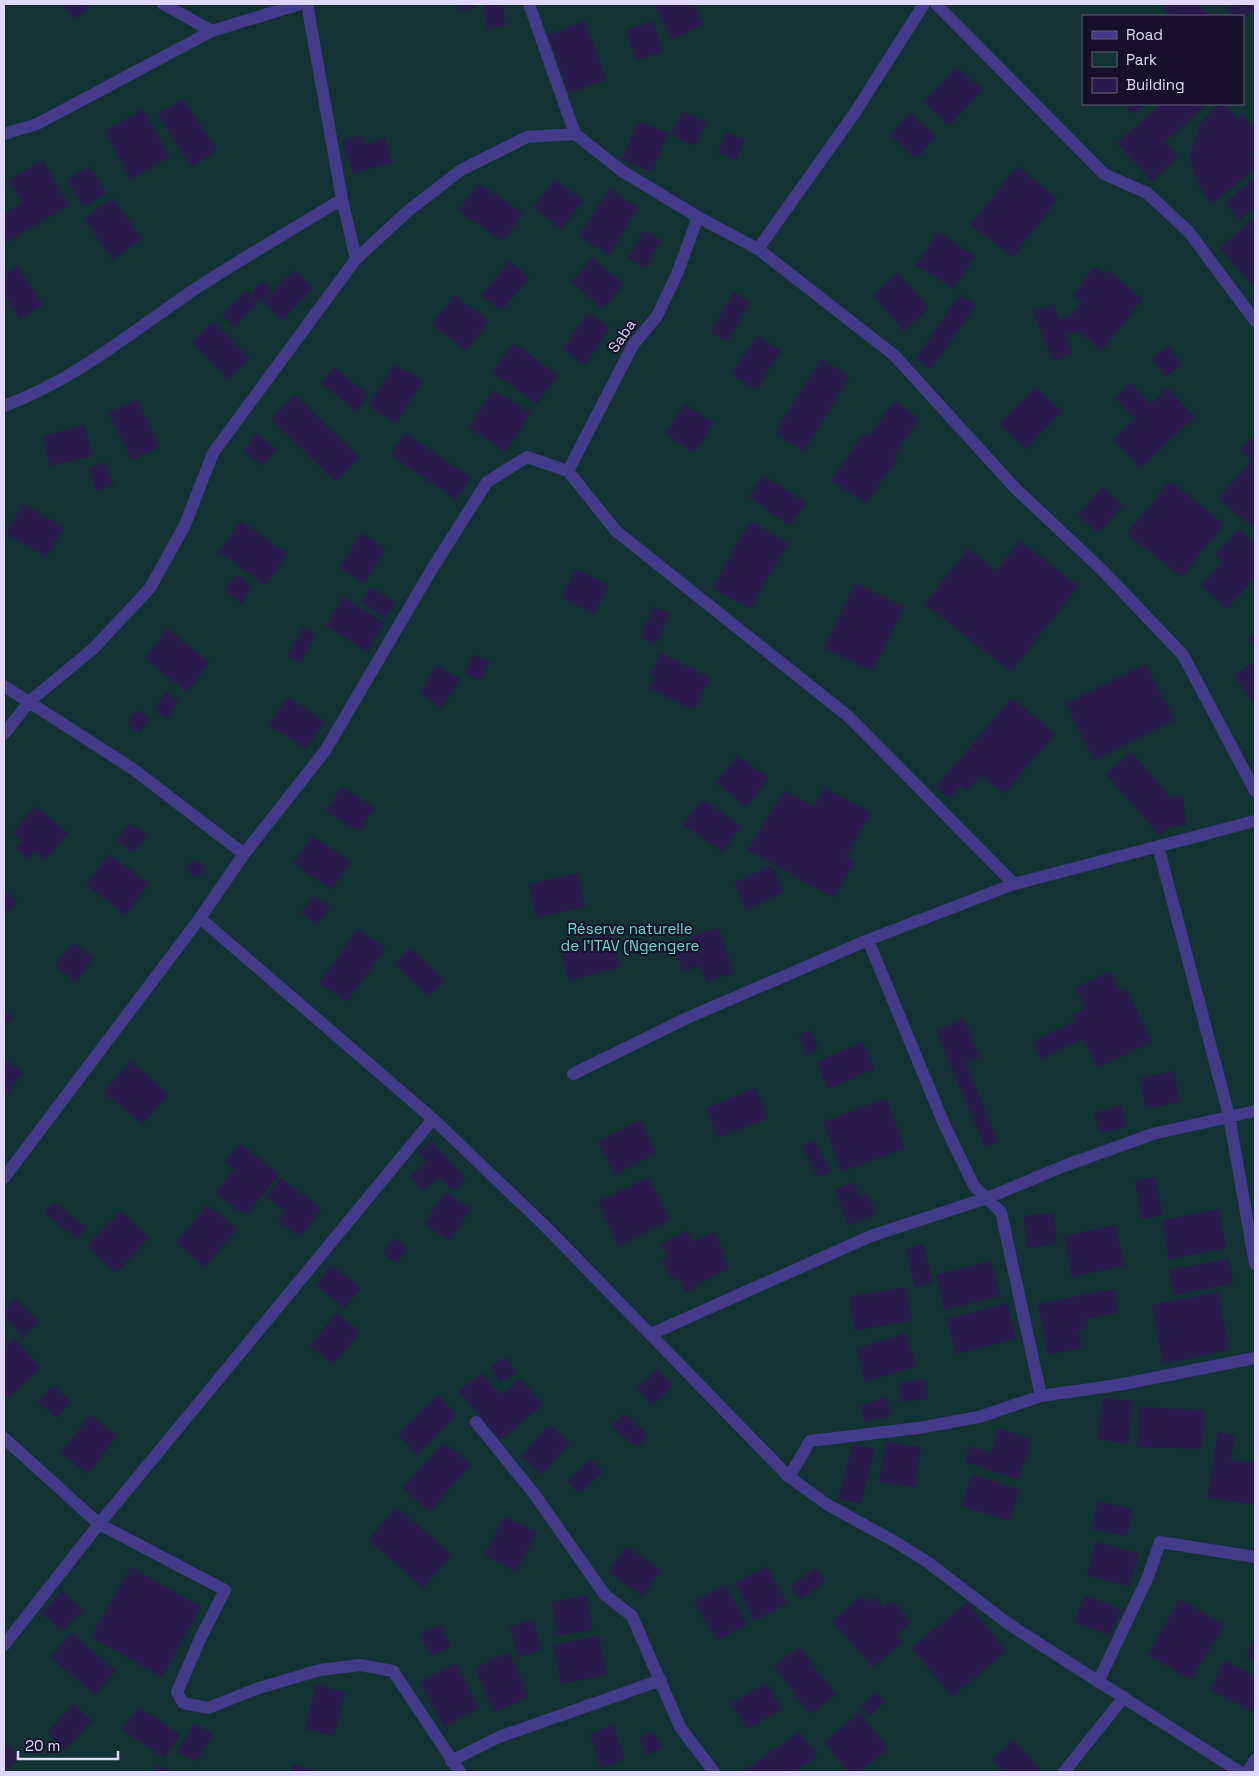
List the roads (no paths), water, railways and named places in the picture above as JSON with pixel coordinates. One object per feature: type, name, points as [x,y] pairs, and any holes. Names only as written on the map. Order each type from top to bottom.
[{"type":"street","points":[[163,4],[212,30]]},
{"type":"street","points":[[4,134],[37,124],[212,30],[300,4]]},
{"type":"street","points":[[307,4],[342,200],[356,259]]},
{"type":"street","points":[[529,4],[575,134],[622,171],[698,217],[758,249],[894,355],[1015,488],[1102,570],[1183,656],[1255,791]]},
{"type":"street","points":[[758,249],[859,106],[924,4]]},
{"type":"street","points":[[936,4],[1104,174],[1147,193],[1189,232],[1255,321]]},
{"type":"street","points":[[4,734],[30,701],[94,648],[150,588],[185,525],[213,453],[356,259],[408,211],[461,170],[527,137],[575,134]]},
{"type":"street","points":[[4,406],[32,395],[102,354],[194,290],[342,200]]},
{"type":"street","name":"Saba","points":[[568,471],[633,345],[657,316],[677,274],[698,217]]},
{"type":"street","points":[[4,1178],[200,918],[244,854],[325,751],[432,569],[487,482],[526,458],[568,471],[616,531],[849,717],[1014,884]]},
{"type":"street","points":[[4,686],[133,769],[244,854]]},
{"type":"street","points":[[573,1074],[687,1018],[868,940],[1014,884],[1255,821]]},
{"type":"street","points":[[1158,846],[1230,1116],[1255,1264]]},
{"type":"street","points":[[200,918],[433,1119],[545,1226],[789,1477],[828,1505],[926,1561],[1010,1625],[1240,1772]]},
{"type":"street","points":[[868,940],[944,1124],[974,1186],[1000,1212],[1023,1304],[1041,1396]]},
{"type":"street","points":[[651,1334],[871,1236],[987,1198],[1064,1166],[1153,1134],[1255,1111]]},
{"type":"street","points":[[4,1645],[99,1524],[433,1119]]},
{"type":"street","points":[[789,1477],[810,1441],[918,1428],[979,1417],[1041,1396],[1118,1385],[1255,1358]]},
{"type":"street","points":[[476,1422],[535,1495],[605,1595],[632,1616],[680,1728],[714,1772]]},
{"type":"street","points":[[4,1438],[99,1524],[225,1590],[201,1637],[177,1692],[183,1703],[208,1708],[259,1688],[320,1670],[360,1665],[393,1671],[460,1772]]},
{"type":"street","points":[[1098,1682],[1148,1577],[1160,1542],[1255,1557]]},
{"type":"street","points":[[451,1760],[499,1737],[661,1680]]},
{"type":"street","points":[[1064,1772],[1124,1697]]},
{"type":"street","points":[[1247,1772],[1255,1760]]},
{"type":"park label","name":"Réserve naturelle de l'ITAV (Ngengere","points":[[630,938]]}]
